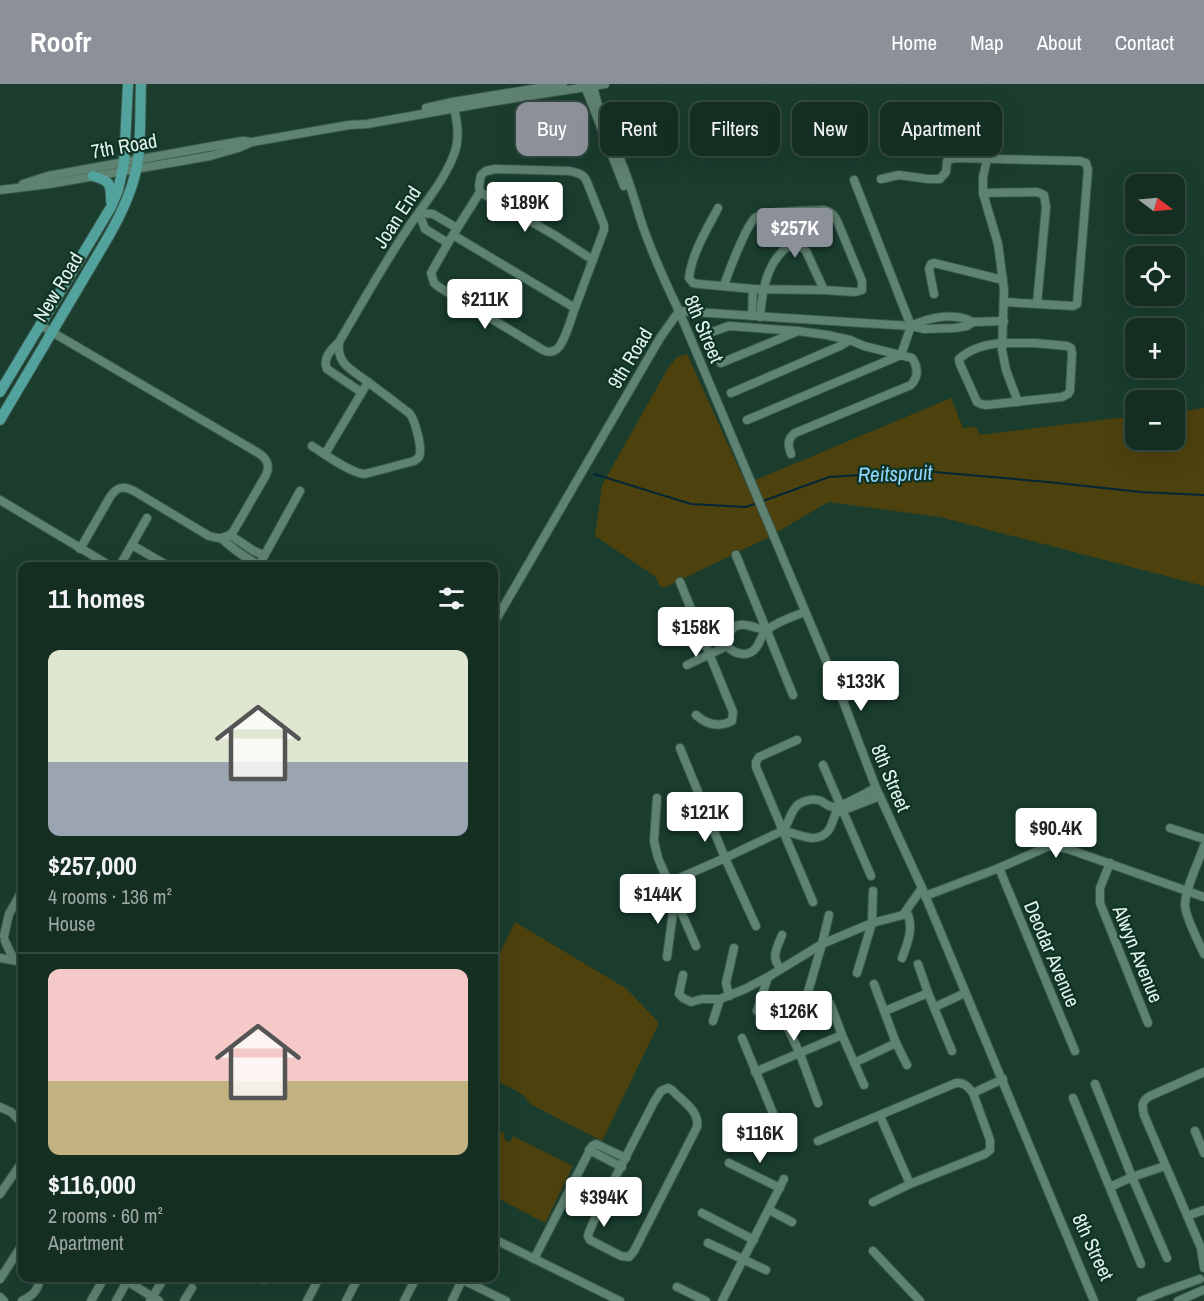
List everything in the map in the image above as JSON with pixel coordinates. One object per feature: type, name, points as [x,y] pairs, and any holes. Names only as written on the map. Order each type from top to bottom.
[{"type":"main road","name":"New Road","points":[[0,392],[111,207],[118,190],[123,167],[128,84]]},
{"type":"main road","name":"New Road","points":[[0,420],[116,224],[129,193],[137,164],[141,84]]},
{"type":"main road","points":[[93,176],[106,181],[111,186],[111,207]]},
{"type":"main road","points":[[0,400],[40,338],[52,332]]},
{"type":"street","name":"7th Road","points":[[1,190],[93,176],[123,167],[243,141],[252,142],[367,124],[563,84]]},
{"type":"street","name":"7th Road","points":[[454,105],[605,84]]},
{"type":"street","name":"8th Street","points":[[589,85],[623,164],[644,227],[843,701],[878,792],[924,892],[1094,1301]]},
{"type":"street","name":"Joan End","points":[[334,374],[327,369],[325,362],[331,350],[339,342],[405,232],[448,166],[455,151],[458,135],[454,105]]},
{"type":"street","points":[[881,179],[898,175],[940,179],[946,172],[946,163],[950,159],[1080,161],[1086,163],[1088,179],[1077,304],[1073,306],[1004,302]]},
{"type":"street","points":[[987,159],[983,177],[983,193],[998,244],[1003,280],[1002,350],[1006,370],[1018,402]]},
{"type":"street","name":"7th Road","points":[[1,190],[48,176],[123,167]]},
{"type":"street","points":[[491,169],[570,171],[581,174],[587,182],[604,225],[602,238],[557,349],[548,352],[543,350],[434,283],[431,273],[480,192],[481,176],[491,169]]},
{"type":"street","points":[[747,420],[901,355],[911,326],[854,180]]},
{"type":"street","points":[[480,192],[593,260]]},
{"type":"street","points":[[983,193],[1037,192],[1044,195],[1046,207],[1037,304]]},
{"type":"street","points":[[718,208],[700,243],[691,267],[689,278],[694,284],[753,289],[855,292],[862,290],[863,286],[834,215],[824,210],[785,212],[756,218],[739,248],[724,286]]},
{"type":"street","points":[[452,236],[433,214],[419,213],[424,229],[452,236],[575,308]]},
{"type":"street","points":[[756,316],[770,270],[778,256],[787,247],[800,246],[806,251],[824,290]]},
{"type":"street","points":[[934,294],[929,269],[934,263],[1003,280]]},
{"type":"street","points":[[753,289],[756,316]]},
{"type":"street","points":[[679,311],[911,326],[922,321],[954,316],[961,316],[973,322],[1004,321]]},
{"type":"street","name":"9th Road","points":[[498,616],[660,338],[679,311]]},
{"type":"street","points":[[40,325],[265,457],[267,461],[266,475],[231,535],[221,538],[209,536],[134,491],[123,487],[114,490],[80,549]]},
{"type":"street","points":[[712,332],[729,326],[798,331],[850,340],[864,346],[912,358],[917,369],[911,385],[795,433],[788,445],[791,454]]},
{"type":"street","points":[[721,363],[798,331]]},
{"type":"street","points":[[731,393],[850,340]]},
{"type":"street","points":[[312,446],[361,474],[414,461],[420,452],[414,419],[342,362],[338,351],[339,342]]},
{"type":"street","points":[[1003,343],[1062,345],[1072,349],[1068,394],[1062,397],[986,405],[977,402],[959,359],[985,345],[1003,343]]},
{"type":"street","points":[[342,362],[334,374],[361,392]]},
{"type":"street","points":[[325,454],[368,382]]},
{"type":"street","points":[[261,562],[300,491]]},
{"type":"street","points":[[0,500],[103,562]]},
{"type":"street","points":[[122,562],[147,518]]},
{"type":"street","points":[[231,535],[264,555]]},
{"type":"street","points":[[221,538],[253,562]]},
{"type":"street","points":[[132,545],[161,562]]},
{"type":"street","points":[[736,555],[794,695]]},
{"type":"street","points":[[680,582],[733,712],[733,720],[726,724],[712,725],[696,715]]},
{"type":"street","points":[[727,646],[740,654],[751,652],[766,631],[805,612]]},
{"type":"street","points":[[727,646],[730,632],[738,625],[747,625],[766,631]]},
{"type":"street","points":[[687,665],[727,646]]},
{"type":"street","points":[[797,740],[766,753],[756,762],[758,773],[813,902]]},
{"type":"street","points":[[680,748],[725,858],[756,926]]},
{"type":"street","points":[[823,765],[871,876]]},
{"type":"street","points":[[782,831],[816,838],[827,832],[834,816],[841,808],[878,792]]},
{"type":"street","points":[[657,798],[654,845],[696,946]]},
{"type":"street","points":[[670,882],[782,831],[788,825],[794,809],[802,802],[820,800],[832,807],[841,808]]},
{"type":"street","points":[[1170,828],[1204,839]]},
{"type":"street","points":[[683,975],[679,994],[683,998],[693,1002],[729,996],[768,977],[822,945],[872,923],[898,917],[907,912],[924,892],[999,868],[1053,846],[1110,863],[1204,897]]},
{"type":"street","points":[[1204,846],[1185,905],[1204,954]]},
{"type":"street","name":"Alwyn Avenue","points":[[1110,863],[1100,888],[1100,903],[1148,1023]]},
{"type":"street","name":"Deodar Avenue","points":[[999,868],[1075,1051]]},
{"type":"street","points":[[857,973],[872,923],[873,891]]},
{"type":"street","points":[[667,957],[675,896]]},
{"type":"street","points":[[18,898],[9,914],[3,937],[4,948],[0,956],[18,962]]},
{"type":"street","points":[[902,958],[910,933],[910,920],[907,912]]},
{"type":"street","points":[[0,919],[9,914]]},
{"type":"street","points":[[804,1002],[829,915]]},
{"type":"street","points":[[781,969],[774,957],[782,935]]},
{"type":"street","points":[[3,937],[11,954],[18,961]]},
{"type":"street","points":[[729,996],[726,983],[734,948]]},
{"type":"street","points":[[918,964],[952,1051]]},
{"type":"street","points":[[758,1011],[768,977]]},
{"type":"street","points":[[874,984],[896,1043],[907,1065]]},
{"type":"street","points":[[885,1011],[928,993]]},
{"type":"street","points":[[935,1007],[965,993]]},
{"type":"street","points":[[714,1022],[720,999]]},
{"type":"street","points":[[830,1003],[864,1085]]},
{"type":"street","points":[[785,1022],[800,1054],[818,1103]]},
{"type":"street","points":[[756,1072],[842,1035]]},
{"type":"street","points":[[742,1038],[775,1118]]},
{"type":"street","points":[[854,1063],[896,1043]]},
{"type":"street","points":[[1181,1285],[1182,1299],[1204,1291],[1200,1283],[1203,1273],[1202,1250],[1144,1115],[1142,1104],[1145,1099],[1157,1092],[1204,1072]]},
{"type":"street","points":[[973,1092],[1003,1079]]},
{"type":"street","points":[[818,1141],[956,1083],[964,1084],[973,1092],[990,1140],[990,1150],[873,1202]]},
{"type":"street","points":[[1095,1084],[1167,1258]]},
{"type":"street","points":[[668,1088],[672,1090],[696,1114],[697,1127],[637,1246],[629,1257],[621,1256],[590,1240],[588,1236],[600,1206],[624,1163],[661,1091],[668,1088]]},
{"type":"street","points":[[1073,1098],[1141,1264]]},
{"type":"street","points":[[0,1107],[11,1112],[18,1119]]},
{"type":"street","points":[[880,1116],[910,1184]]},
{"type":"street","points":[[1195,1131],[1204,1153]]},
{"type":"street","points":[[534,1259],[593,1147],[624,1163]]},
{"type":"street","points":[[729,1163],[780,1188]]},
{"type":"street","points":[[1110,1187],[1165,1166]]},
{"type":"street","points":[[0,1194],[18,1168]]},
{"type":"street","points":[[723,1301],[784,1179]]},
{"type":"street","name":"8th Street","points":[[1056,1207],[1079,1252],[1099,1301]]},
{"type":"street","points":[[769,1210],[792,1222]]},
{"type":"street","points":[[1187,1216],[1204,1210]]},
{"type":"street","points":[[702,1213],[754,1240]]},
{"type":"street","points":[[498,1241],[620,1301]]},
{"type":"street","points":[[708,1243],[766,1270]]},
{"type":"street","points":[[0,1279],[18,1251]]},
{"type":"street","points":[[873,1251],[920,1301]]},
{"type":"street","points":[[1147,1300],[1203,1273]]},
{"type":"street","points":[[22,1301],[33,1295],[39,1282]]},
{"type":"street","points":[[91,1301],[102,1282]]},
{"type":"street","points":[[116,1301],[127,1282]]},
{"type":"street","points":[[131,1282],[154,1300],[162,1282]]},
{"type":"street","points":[[307,1301],[317,1282]]},
{"type":"street","points":[[346,1301],[356,1282]]},
{"type":"street","points":[[404,1301],[414,1282]]},
{"type":"street","points":[[452,1301],[461,1282]]},
{"type":"street","points":[[468,1282],[506,1301]]},
{"type":"street","points":[[677,1287],[706,1301]]},
{"type":"street","points":[[184,1301],[192,1288]]},
{"type":"street","points":[[0,1297],[4,1301]]},
{"type":"shaded area","name":"Reitspruit","points":[[687,354],[746,484],[951,398],[963,428],[976,427],[980,435],[1125,417],[1125,450],[1185,450],[1185,411],[1204,408],[1204,586],[940,517],[828,502],[769,537],[664,588],[659,585],[656,577],[595,536],[602,485],[668,368],[677,357]]},
{"type":"shaded area","points":[[515,922],[627,989],[659,1023],[602,1141],[530,1104],[518,1092],[498,1081],[498,957]]},
{"type":"shaded area","points":[[498,1130],[505,1134],[504,1139],[510,1142],[513,1136],[573,1166],[545,1223],[498,1198]]},
{"type":"waterway","name":"Reitspruit","points":[[763,501],[829,477],[923,471],[1141,492],[1204,495]]},
{"type":"waterway","name":"Reitspruit","points":[[594,474],[691,504],[746,507],[757,503]]}]
